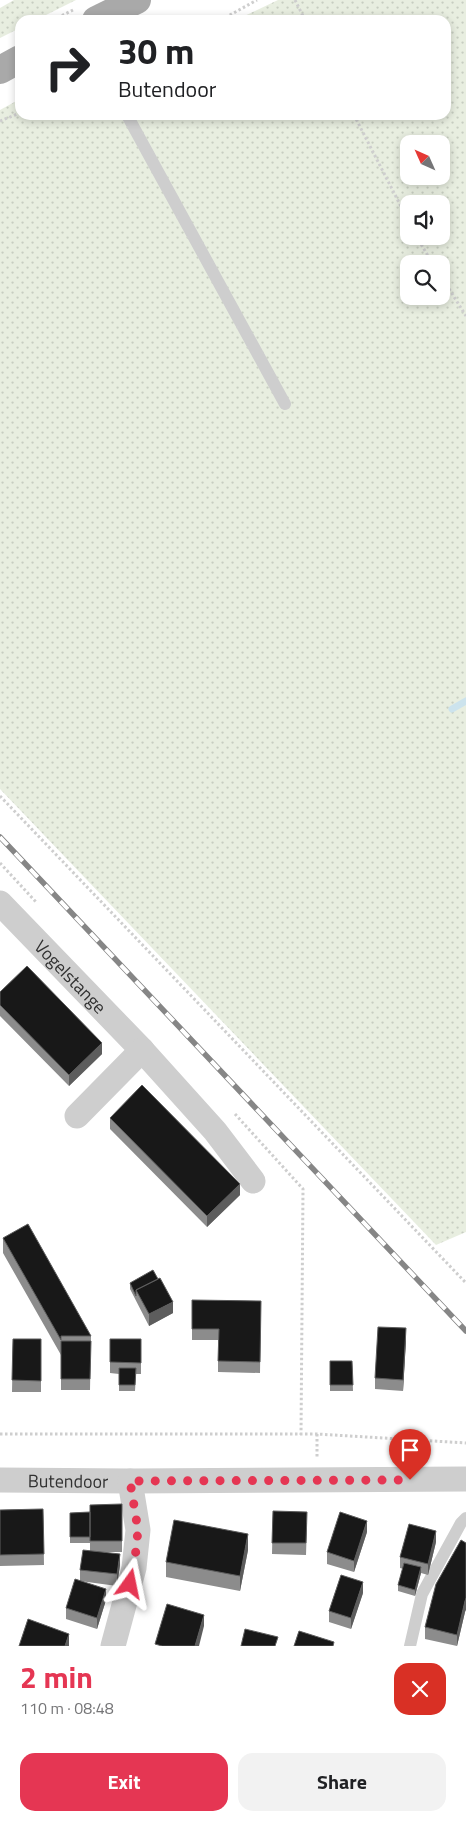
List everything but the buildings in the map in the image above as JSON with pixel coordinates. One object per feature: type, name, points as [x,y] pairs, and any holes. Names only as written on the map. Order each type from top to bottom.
[{"type":"main road","points":[[106,15],[137,0]]},
{"type":"main road","points":[[0,70],[15,62]]},
{"type":"street","name":"Vogelstange","points":[[0,902],[142,1050],[215,1131],[253,1181]]},
{"type":"street","points":[[78,1116],[142,1050]]},
{"type":"street","name":"Butendoor","points":[[0,1480],[466,1479]]},
{"type":"street","points":[[113,1646],[134,1568],[138,1530],[130,1481]]},
{"type":"lane","points":[[131,120],[285,404]]},
{"type":"lane","points":[[410,1646],[422,1594],[461,1523],[466,1518]]},
{"type":"path","points":[[230,15],[257,0]]},
{"type":"path","points":[[295,0],[302,15]]},
{"type":"path","points":[[0,121],[15,115]]},
{"type":"path","points":[[357,120],[400,204]]},
{"type":"path","points":[[450,290],[466,316]]},
{"type":"path","points":[[0,796],[466,1283]]},
{"type":"path","points":[[0,1434],[317,1434],[466,1443]]},
{"type":"shaded area","points":[[14,0],[76,0],[46,15],[15,15],[15,30],[0,38],[0,8]]},
{"type":"shaded area","points":[[278,0],[466,0],[466,1232],[436,1245],[0,789],[0,110],[15,102],[15,120],[451,120],[451,15],[246,15]]},
{"type":"waterway","points":[[452,709],[466,701]]},
{"type":"railway","points":[[0,837],[466,1331]]},
{"type":"route","points":[[130,1584],[134,1568],[138,1530],[130,1481],[410,1480]]}]
